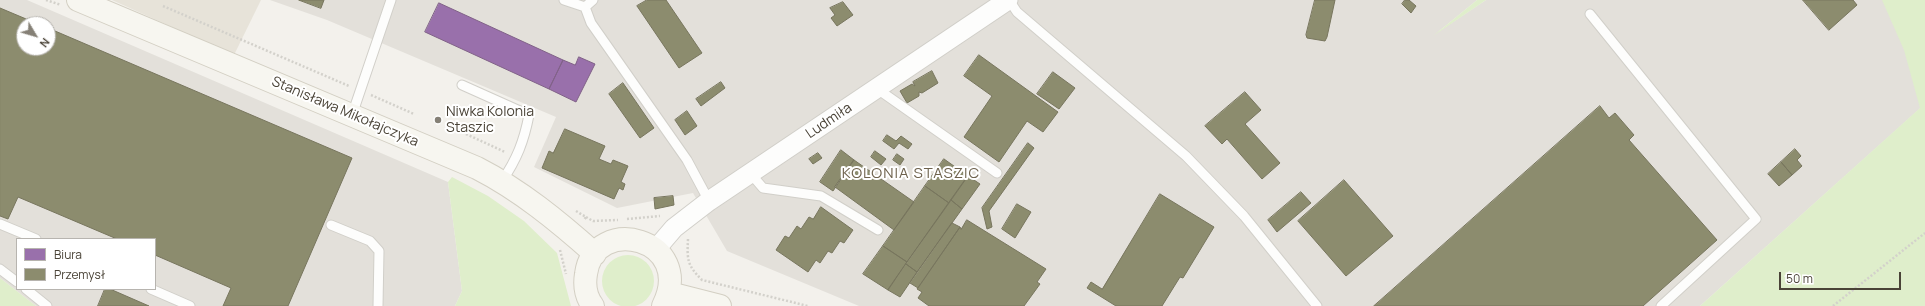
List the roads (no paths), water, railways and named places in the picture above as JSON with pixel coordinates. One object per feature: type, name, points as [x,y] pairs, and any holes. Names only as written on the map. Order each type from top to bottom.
[{"type":"street","name":"Stanisława Mikołajczyka","points":[[78,0],[463,162],[502,181],[526,197],[595,254]]},
{"type":"street","name":"Ludmiła","points":[[656,249],[674,228],[708,201],[751,174],[876,88],[1009,0]]},
{"type":"street","points":[[593,306],[589,300],[585,284],[587,268],[595,254],[605,245],[617,240],[631,239],[644,242],[656,249],[666,262],[670,277],[666,299],[720,306]]},
{"type":"lane","points":[[352,115],[391,0]]},
{"type":"lane","points":[[564,0],[586,7]]},
{"type":"lane","points":[[586,7],[593,0]]},
{"type":"lane","points":[[1009,0],[1017,12],[1186,156],[1244,216],[1317,306]]},
{"type":"lane","points":[[586,7],[591,23],[687,160],[708,201]]},
{"type":"lane","points":[[1590,14],[1756,219],[1661,306]]},
{"type":"lane","points":[[462,85],[530,115],[523,142],[513,165],[502,181]]},
{"type":"lane","points":[[876,88],[996,173]]},
{"type":"lane","points":[[751,174],[763,188],[821,196],[878,230]]},
{"type":"lane","points":[[0,224],[34,238]]},
{"type":"lane","points":[[331,225],[370,241],[379,251],[378,306]]},
{"type":"lane","points":[[0,269],[16,281]]},
{"type":"lane","points":[[27,290],[47,306]]},
{"type":"lane","points":[[153,290],[190,306]]},
{"type":"place","name":"Niwka Kolonia Staszic","points":[[438,120]]},
{"type":"district","name":"KOLONIA STASZIC","points":[[911,174]]}]
